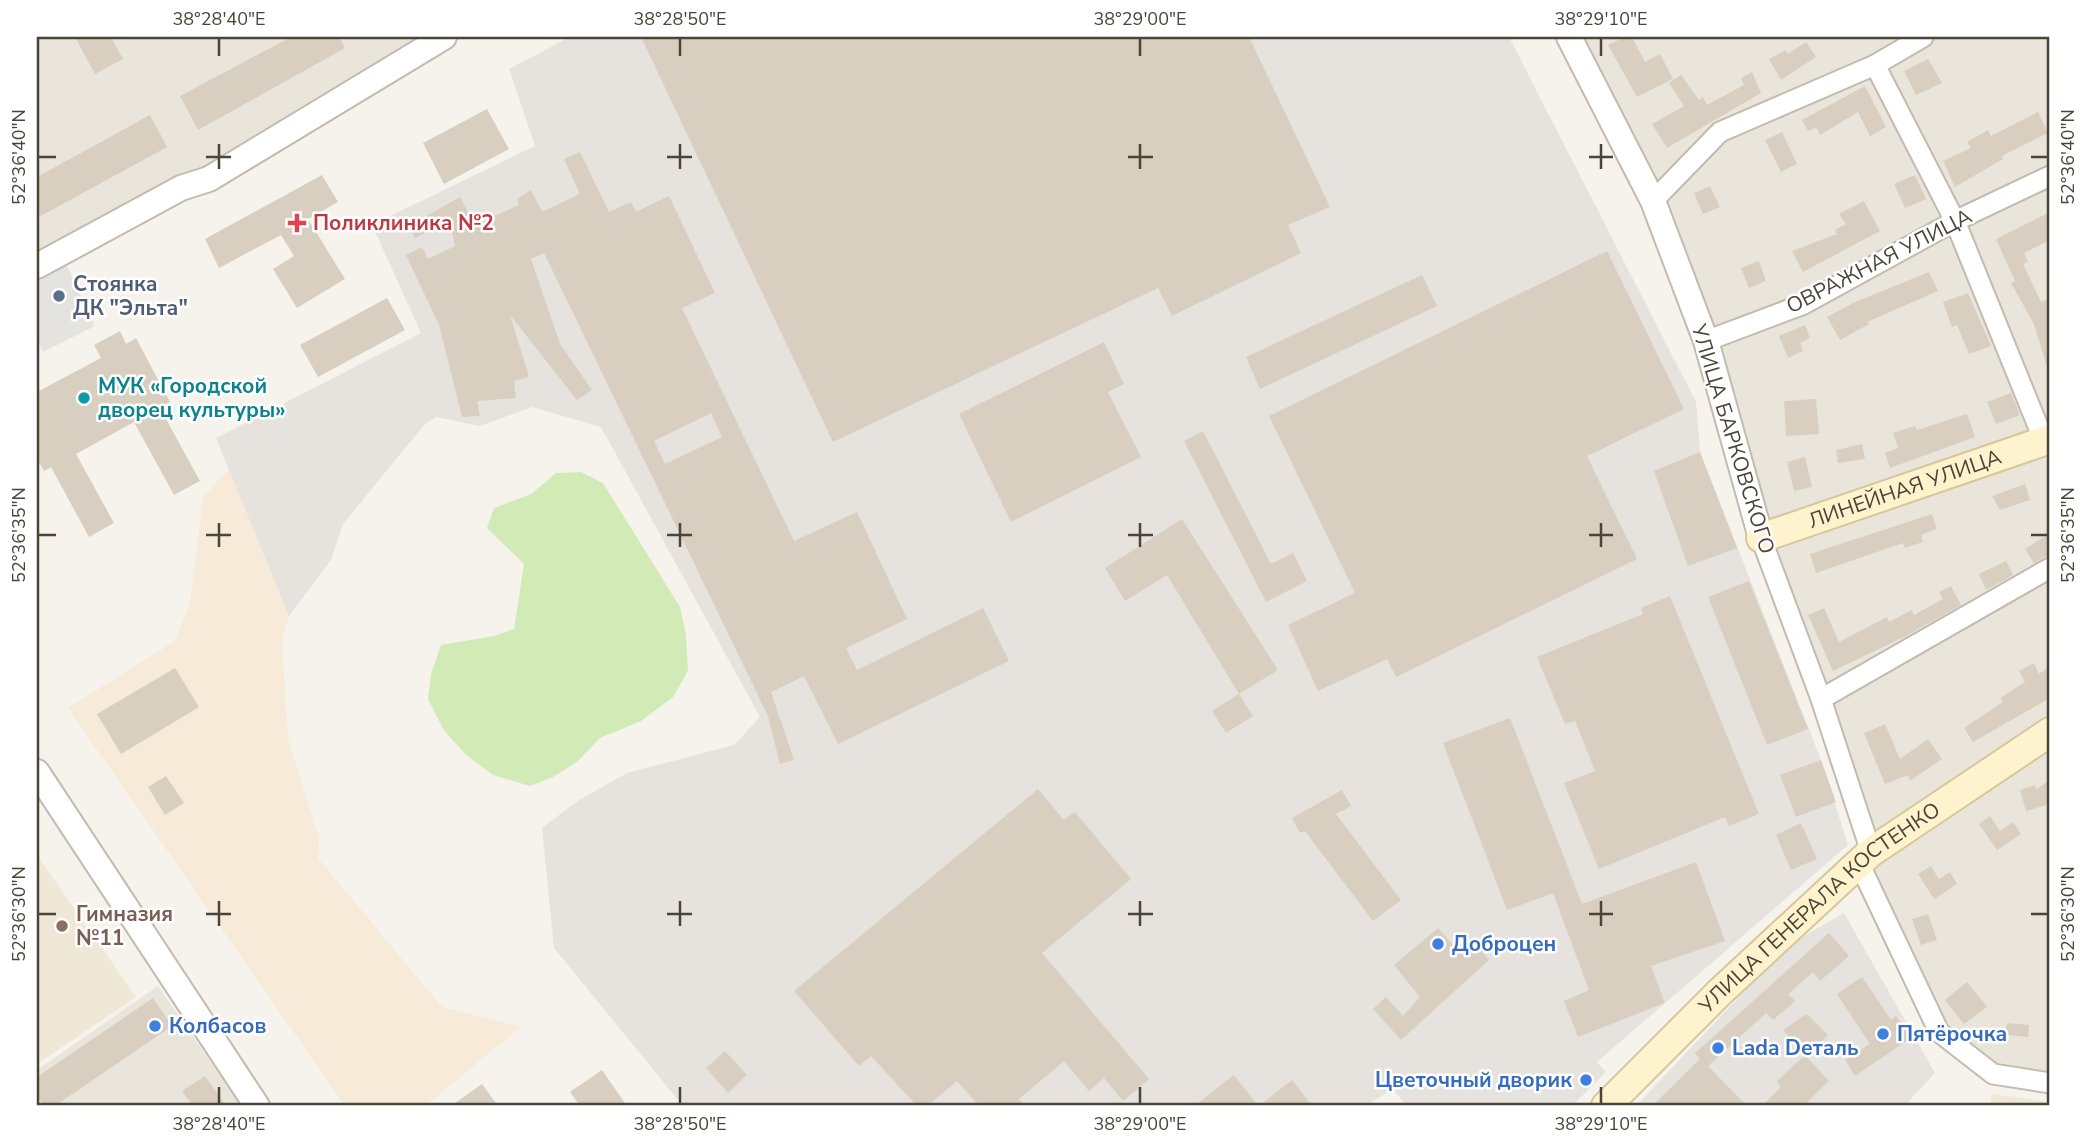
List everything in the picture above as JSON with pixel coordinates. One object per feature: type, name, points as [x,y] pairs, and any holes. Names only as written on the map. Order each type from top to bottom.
[{"type":"main road","name":"ЛИНЕЙНАЯ УЛИЦА","points":[[1761,538],[2047,440]]},
{"type":"main road","name":"УЛИЦА ГЕНЕРАЛА КОСТЕНКО","points":[[1606,1106],[1720,992],[1865,858],[2050,732]]},
{"type":"street","points":[[37,266],[181,188],[209,179],[444,37]]},
{"type":"street","name":"УЛИЦА БАРКОВСКОГО","points":[[1569,37],[1653,201],[1706,341],[1761,538],[1822,699],[1865,858],[1939,1032],[1993,1074],[2050,1083]]},
{"type":"street","points":[[1653,201],[1720,132],[1875,65],[1923,37]]},
{"type":"street","points":[[1875,65],[1955,221],[2047,440]]},
{"type":"street","name":"ОВРАЖНАЯ УЛИЦА","points":[[1706,341],[1804,304],[1955,221],[2050,176]]},
{"type":"street","points":[[1822,699],[2050,568]]},
{"type":"street","points":[[37,772],[257,1106]]},
{"type":"shaded area","points":[[37,37],[444,37],[37,266]]},
{"type":"shaded area","points":[[570,37],[1509,37],[1696,402],[1700,452],[1821,760],[1848,845],[1597,1062],[1606,1072],[1572,1106],[1407,1106],[1393,1089],[1365,1106],[683,1106],[554,948],[542,828],[579,800],[627,773],[734,745],[760,717],[601,427],[532,407],[480,426],[436,417],[424,425],[343,524],[331,560],[289,616],[216,438],[421,333],[372,225],[535,146],[509,69]]},
{"type":"shaded area","points":[[1569,37],[2050,37],[2050,1083],[1993,1074],[1939,1032],[1859,863],[1871,852],[1706,341]]},
{"type":"shaded area","name":"Стоянка ДК \"Эльта\"","points":[[61,253],[95,326],[43,352],[37,340],[37,266]]},
{"type":"shaded area","points":[[229,469],[289,616],[282,641],[288,739],[319,838],[318,858],[442,1007],[521,1027],[425,1106],[345,1106],[68,708],[175,641],[190,602],[203,497]]},
{"type":"shaded area","name":"Гимназия №11","points":[[37,855],[136,997],[37,1064]]},
{"type":"shaded area","points":[[1844,913],[1935,1073],[1904,1106],[1636,1106],[1787,946]]},
{"type":"shaded area","points":[[158,986],[241,1106],[37,1106],[37,1070]]},
{"type":"shaded area","points":[[1992,1094],[2050,1102],[2050,1106],[1990,1106]]},
{"type":"green space","points":[[581,472],[603,483],[680,607],[686,635],[688,671],[673,697],[641,721],[600,738],[577,762],[553,777],[530,786],[493,775],[465,754],[443,729],[428,699],[431,674],[441,645],[494,636],[514,629],[524,564],[487,528],[494,508],[531,494],[556,473]]},
{"type":"building","points":[[75,37],[111,37],[123,59],[95,74]]},
{"type":"building","points":[[291,37],[339,37],[345,48],[198,130],[180,96]]},
{"type":"building","points":[[641,37],[1249,37],[1330,207],[1288,225],[1301,253],[1172,316],[1158,288],[833,442]]},
{"type":"building","points":[[1625,37],[1632,37],[1645,62],[1660,54],[1673,79],[1637,97],[1608,45]]},
{"type":"building","points":[[1806,42],[1816,57],[1781,80],[1769,59],[1786,50],[1788,54]]},
{"type":"building","points":[[1928,59],[1942,83],[1916,95],[1904,71]]},
{"type":"building","points":[[1752,72],[1761,93],[1667,148],[1652,124],[1684,106],[1669,83],[1681,75],[1699,100],[1703,97],[1707,105],[1744,85],[1741,78]]},
{"type":"building","points":[[1865,86],[1886,127],[1870,136],[1858,112],[1820,135],[1816,127],[1808,131],[1802,120]]},
{"type":"building","points":[[487,109],[509,149],[444,184],[423,143]]},
{"type":"building","points":[[2038,112],[2048,133],[2002,156],[2003,159],[1955,187],[1943,161],[1971,148],[1967,142],[1988,130],[1991,136]]},
{"type":"building","points":[[150,115],[167,147],[37,218],[37,177]]},
{"type":"building","points":[[1782,132],[1797,164],[1781,172],[1765,140]]},
{"type":"building","points":[[580,152],[609,212],[631,202],[636,212],[669,196],[715,293],[682,308],[794,541],[857,512],[907,619],[846,648],[857,670],[983,608],[1009,661],[838,744],[804,676],[771,692],[794,760],[780,764],[768,716],[544,253],[531,259],[560,344],[592,390],[577,400],[510,315],[529,377],[514,381],[516,398],[477,401],[480,416],[462,417],[439,325],[406,255],[422,247],[428,259],[455,246],[450,221],[415,238],[409,226],[460,197],[475,225],[519,205],[517,199],[531,190],[542,212],[580,194],[564,159]],"holes":[[[711,413],[722,437],[665,464],[654,441]]]},
{"type":"building","points":[[322,175],[338,202],[308,219],[345,279],[297,308],[273,269],[294,256],[281,235],[219,268],[205,239]]},
{"type":"building","points":[[1915,175],[1926,199],[1905,208],[1894,184]]},
{"type":"building","points":[[1710,186],[1720,207],[1703,214],[1694,193]]},
{"type":"building","points":[[1864,201],[1880,231],[1803,272],[1792,251],[1837,234],[1835,230],[1846,224],[1839,214]]},
{"type":"building","points":[[2050,212],[2050,240],[2024,253],[2028,262],[2023,264],[2041,302],[2050,298],[2050,366],[2047,367],[2034,324],[2011,283],[2015,281],[1996,239]]},
{"type":"building","points":[[1607,251],[1684,409],[1587,456],[1637,559],[1396,677],[1387,659],[1318,691],[1288,625],[1355,593],[1269,416]]},
{"type":"building","points":[[1759,261],[1766,281],[1749,288],[1741,268]]},
{"type":"building","points":[[1929,272],[1938,291],[1867,322],[1869,324],[1840,340],[1827,317],[1853,303]]},
{"type":"building","points":[[1422,275],[1437,306],[1260,389],[1246,357]]},
{"type":"building","points":[[1968,293],[1991,346],[1969,354],[1957,325],[1952,327],[1943,302]]},
{"type":"building","points":[[387,298],[405,330],[318,377],[300,345]]},
{"type":"building","points":[[1805,325],[1810,338],[1800,343],[1803,351],[1788,358],[1779,336]]},
{"type":"building","points":[[120,331],[126,344],[136,338],[170,402],[160,408],[200,481],[174,495],[134,422],[76,454],[114,523],[89,537],[51,467],[44,471],[37,459],[37,392],[101,358],[94,345]]},
{"type":"building","points":[[1104,342],[1124,384],[1108,392],[1141,457],[1011,522],[959,414]]},
{"type":"building","points":[[2011,393],[2020,415],[1996,424],[1987,402]]},
{"type":"building","points":[[1816,399],[1819,434],[1786,436],[1784,401]]},
{"type":"building","points":[[1967,414],[1975,437],[1890,468],[1885,453],[1898,448],[1893,433],[1915,426],[1917,430]]},
{"type":"building","points":[[1203,431],[1271,564],[1293,553],[1307,581],[1266,602],[1184,441]]},
{"type":"building","points":[[1862,444],[1865,459],[1838,463],[1836,450]]},
{"type":"building","points":[[1700,452],[1737,548],[1688,566],[1654,471]]},
{"type":"building","points":[[1805,457],[1812,487],[1794,491],[1787,462]]},
{"type":"building","points":[[2025,484],[2030,500],[2000,510],[1992,496]]},
{"type":"building","points":[[1932,514],[1937,529],[1921,535],[1923,542],[1905,548],[1903,543],[1816,573],[1810,554]]},
{"type":"building","points":[[1182,519],[1278,670],[1239,694],[1167,575],[1125,601],[1105,568]]},
{"type":"building","points":[[2050,533],[2050,554],[2034,563],[2025,549]]},
{"type":"building","points":[[2006,561],[2013,575],[1986,590],[1979,574]]},
{"type":"building","points":[[1749,581],[1808,729],[1767,745],[1708,597]]},
{"type":"building","points":[[1951,586],[1961,605],[1906,636],[1833,671],[1808,615],[1824,608],[1839,642],[1887,617],[1889,622],[1912,610],[1914,615],[1943,599],[1939,592]]},
{"type":"building","points":[[1670,596],[1759,814],[1729,826],[1725,817],[1599,869],[1564,783],[1595,771],[1575,721],[1565,724],[1537,657],[1643,614],[1641,608]]},
{"type":"building","points":[[2034,663],[2039,674],[2050,666],[2050,698],[1973,742],[1964,728],[2003,702],[2000,698],[2025,682],[2019,671]]},
{"type":"building","points":[[175,668],[199,707],[121,754],[97,714]]},
{"type":"building","points":[[1239,694],[1253,716],[1226,733],[1212,711]]},
{"type":"building","points":[[1510,718],[1582,904],[1696,862],[1725,941],[1651,966],[1665,1003],[1578,1037],[1564,1001],[1589,990],[1553,893],[1507,910],[1443,743]]},
{"type":"building","points":[[1885,724],[1900,759],[1928,739],[1942,759],[1910,781],[1908,775],[1885,784],[1864,733]]},
{"type":"building","points":[[1821,760],[1836,802],[1796,817],[1780,775]]},
{"type":"building","points":[[166,776],[184,803],[165,815],[148,787]]},
{"type":"building","points":[[2050,780],[2050,804],[2026,811],[2020,790],[2035,785],[2036,789]]},
{"type":"building","points":[[1038,789],[1064,820],[1075,812],[1131,879],[1042,953],[1149,1079],[1123,1101],[1104,1078],[1089,1091],[1064,1061],[1019,1099],[1025,1106],[979,1106],[957,1081],[927,1106],[917,1106],[871,1056],[859,1066],[794,991]]},
{"type":"building","points":[[1342,790],[1351,806],[1336,814],[1401,900],[1373,921],[1305,831],[1300,833],[1292,818]]},
{"type":"building","points":[[1990,816],[2000,831],[2013,822],[2021,834],[1997,850],[1979,824]]},
{"type":"building","points":[[1801,823],[1817,859],[1791,870],[1776,835]]},
{"type":"building","points":[[1931,866],[1939,879],[1950,872],[1957,884],[1934,899],[1918,874]]},
{"type":"building","points":[[1928,914],[1937,940],[1921,945],[1912,919]]},
{"type":"building","points":[[1438,928],[1458,951],[1471,939],[1489,960],[1401,1040],[1373,1009],[1386,997],[1403,1016],[1420,997],[1394,965]]},
{"type":"building","points":[[1829,933],[1849,956],[1820,981],[1813,972],[1788,994],[1795,1001],[1773,1020],[1766,1013],[1708,1066],[1747,1106],[1652,1106],[1700,1059],[1695,1053]]},
{"type":"building","points":[[1862,977],[1891,1020],[1896,1016],[1911,1038],[1855,1076],[1845,1060],[1870,1044],[1837,994]]},
{"type":"building","points":[[1967,982],[1987,1007],[1964,1024],[1945,1000]]},
{"type":"building","points":[[153,998],[172,1026],[55,1106],[44,1106],[37,1096],[37,1077]]},
{"type":"building","points":[[1807,1014],[1828,1035],[1807,1055],[1783,1030]]},
{"type":"building","points":[[2007,1023],[2029,1025],[2028,1037],[2006,1035]]},
{"type":"building","points":[[725,1051],[747,1075],[728,1093],[706,1068]]},
{"type":"building","points":[[1805,1055],[1829,1081],[1803,1106],[1762,1106],[1781,1087],[1777,1081]]},
{"type":"building","points":[[602,1070],[627,1106],[580,1106],[570,1092]]},
{"type":"building","points":[[1234,1075],[1258,1106],[1194,1106]]},
{"type":"building","points":[[205,1076],[226,1106],[193,1106],[182,1091]]},
{"type":"building","points":[[1292,1080],[1312,1106],[1259,1106]]},
{"type":"building","points":[[482,1084],[498,1106],[451,1106]]},
{"type":"place","name":"Поликлиника №2","points":[[297,223]]},
{"type":"place","name":"Стоянка ДК \"Эльта\"","points":[[59,296]]},
{"type":"place","name":"МУК «Городской дворец культуры»","points":[[84,398]]},
{"type":"place","name":"Гимназия №11","points":[[62,926]]},
{"type":"place","name":"Доброцен","points":[[1438,944]]},
{"type":"place","name":"Колбасов","points":[[155,1026]]},
{"type":"place","name":"Пятёрочка","points":[[1883,1034]]},
{"type":"place","name":"Lada Dеталь","points":[[1718,1048]]},
{"type":"place","name":"Цветочный дворик","points":[[1586,1080]]}]
